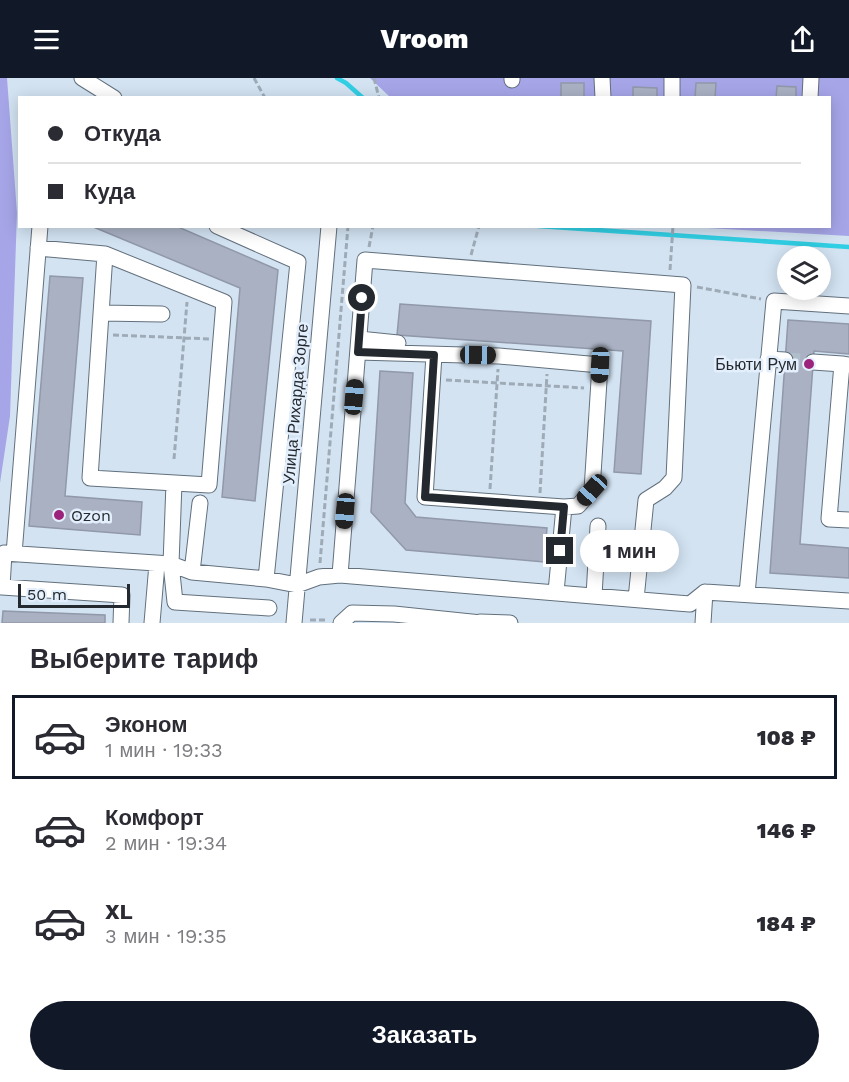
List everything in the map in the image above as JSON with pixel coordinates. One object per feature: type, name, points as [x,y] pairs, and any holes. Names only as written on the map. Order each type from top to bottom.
[{"type":"street","points":[[82,78],[111,96]]},
{"type":"street","points":[[602,78],[603,96]]},
{"type":"street","points":[[672,78],[672,96]]},
{"type":"street","points":[[810,96],[811,78]]},
{"type":"street","points":[[14,554],[40,228]]},
{"type":"street","points":[[222,228],[298,262],[266,579]]},
{"type":"street","name":"Улица Рихарда Зорге","points":[[297,585],[329,228]]},
{"type":"street","points":[[38,248],[105,254],[224,302],[209,485],[90,478],[105,254]]},
{"type":"street","points":[[340,575],[365,260],[676,285],[674,478],[665,488],[646,500],[636,599]]},
{"type":"street","points":[[747,594],[774,301],[849,306]]},
{"type":"street","points":[[101,313],[162,315]]},
{"type":"street","points":[[358,346],[398,343]]},
{"type":"street","points":[[358,346],[434,355],[499,356],[600,365],[592,490],[578,506],[564,507],[425,497],[434,355]]},
{"type":"street","points":[[768,359],[785,360]]},
{"type":"street","points":[[813,362],[846,365],[844,407],[829,519],[849,520]]},
{"type":"street","points":[[152,623],[164,564],[174,483]]},
{"type":"street","points":[[192,572],[200,503]]},
{"type":"street","points":[[556,592],[564,507]]},
{"type":"street","points":[[594,596],[598,526]]},
{"type":"street","points":[[121,623],[122,595],[2,587],[4,553],[164,564],[192,572],[266,579],[297,585],[319,577],[340,575],[690,604],[705,592],[849,601]]},
{"type":"street","points":[[164,564],[175,602],[269,608]]},
{"type":"street","points":[[294,623],[297,585]]},
{"type":"street","points":[[703,623],[705,592]]},
{"type":"street","points":[[341,623],[352,613],[510,623]]},
{"type":"path","points":[[254,78],[264,96]]},
{"type":"path","points":[[374,78],[378,96]]},
{"type":"path","points":[[319,577],[348,228]]},
{"type":"path","points":[[365,260],[373,228]]},
{"type":"path","points":[[468,269],[478,228]]},
{"type":"path","points":[[673,228],[672,247],[676,285],[774,301]]},
{"type":"path","points":[[174,459],[189,288]]},
{"type":"path","points":[[99,334],[221,339]]},
{"type":"path","points":[[489,502],[499,356]]},
{"type":"path","points":[[539,505],[548,360]]},
{"type":"path","points":[[433,379],[598,389]]},
{"type":"shaded area","points":[[0,78],[7,78],[17,213],[10,416],[0,483]]},
{"type":"shaded area","points":[[370,78],[849,78],[849,236],[707,228],[831,228],[831,96],[389,96]]},
{"type":"building","points":[[561,83],[584,83],[584,96],[561,96]]},
{"type":"building","points":[[696,83],[716,83],[715,96],[695,96]]},
{"type":"building","points":[[777,86],[796,87],[796,96],[776,96]]},
{"type":"building","points":[[633,87],[657,88],[657,96],[633,96]]},
{"type":"building","points":[[96,228],[181,228],[278,270],[255,501],[222,497],[240,288]]},
{"type":"building","points":[[50,276],[83,278],[65,496],[142,502],[140,535],[29,526]]},
{"type":"building","points":[[400,304],[651,321],[641,474],[614,472],[623,351],[397,335]]},
{"type":"building","points":[[788,320],[849,324],[849,354],[814,351],[800,544],[849,548],[849,578],[770,573]]},
{"type":"building","points":[[380,371],[413,373],[405,503],[416,517],[547,528],[544,562],[406,550],[371,512]]},
{"type":"building","points":[[3,611],[105,615],[105,623],[2,623]]},
{"type":"waterway","points":[[337,78],[361,96]]},
{"type":"waterway","points":[[568,228],[849,247]]},
{"type":"tunnel","points":[[785,360],[813,362]]},
{"type":"place","name":"Бьюти Рум","points":[[809,364]]},
{"type":"place","name":"Ozon","points":[[59,515]]},
{"type":"route","points":[[362,298],[358,352],[434,355],[425,497],[564,507],[560,551]]}]
